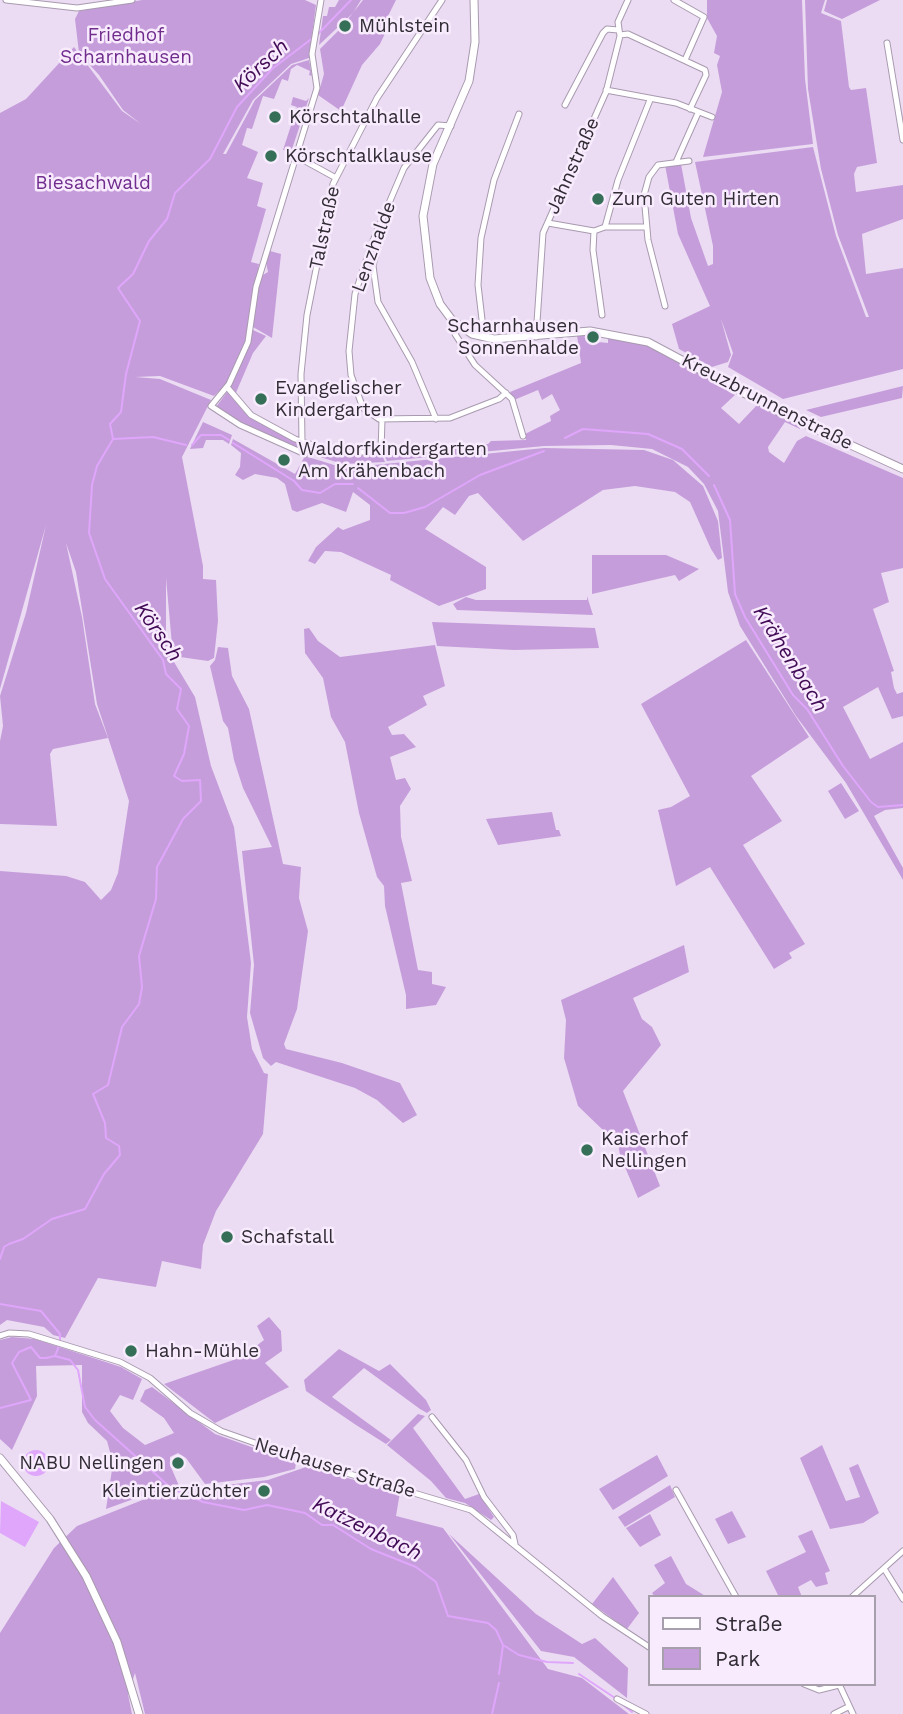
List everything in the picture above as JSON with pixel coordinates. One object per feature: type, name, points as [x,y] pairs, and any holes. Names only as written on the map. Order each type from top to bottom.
[{"type":"main road","points":[[474,0],[472,71],[430,176],[423,232],[434,288],[446,313],[458,325],[484,338]]},
{"type":"main road","name":"Kreuzbrunnenstraße","points":[[484,338],[505,340],[602,332],[642,340],[670,352],[783,414],[903,469]]},
{"type":"main road","points":[[0,1458],[50,1519],[86,1576],[117,1642],[139,1714]]},
{"type":"street","points":[[6,0],[77,8],[132,0]]},
{"type":"street","points":[[305,454],[240,425],[211,406],[227,387],[247,345],[256,287],[317,86],[313,48],[321,0]]},
{"type":"street","name":"Talstraße","points":[[302,442],[300,374],[307,315],[335,178],[379,94],[442,0]]},
{"type":"street","name":"Jahnstraße","points":[[536,337],[543,237],[606,90],[619,32],[618,23],[628,0]]},
{"type":"street","points":[[674,0],[700,12],[704,18],[685,60]]},
{"type":"street","points":[[565,105],[607,29],[628,34],[685,60],[706,73],[690,109]]},
{"type":"street","points":[[887,43],[903,140]]},
{"type":"street","points":[[606,90],[650,100],[675,102],[712,117]]},
{"type":"street","points":[[606,227],[618,180],[650,100]]},
{"type":"street","points":[[676,162],[698,113]]},
{"type":"street","points":[[484,338],[478,291],[481,238],[494,180],[519,114]]},
{"type":"street","name":"Lenzhalde","points":[[382,419],[371,416],[362,406],[352,377],[349,355],[359,279],[408,163],[438,125],[451,126]]},
{"type":"street","points":[[296,156],[335,178]]},
{"type":"street","points":[[664,306],[646,228],[644,198],[649,177],[659,164],[690,161]]},
{"type":"street","points":[[383,221],[373,266],[378,302],[412,362],[436,419]]},
{"type":"street","points":[[548,223],[594,231],[606,227],[646,228]]},
{"type":"street","points":[[594,231],[593,250],[602,315]]},
{"type":"street","points":[[458,325],[455,334],[473,363],[513,400],[523,436]]},
{"type":"street","points":[[227,387],[247,412],[302,442],[343,454],[379,453],[382,450],[382,419],[453,417],[499,399],[506,393]]},
{"type":"street","name":"Neuhauser Straße","points":[[0,1336],[21,1333],[120,1362],[142,1373],[190,1413],[221,1431],[306,1461],[458,1504],[475,1512],[602,1616],[648,1646]]},
{"type":"street","points":[[432,1418],[466,1460],[484,1497],[513,1535],[515,1544]]},
{"type":"street","points":[[676,1490],[735,1595]]},
{"type":"street","points":[[854,1595],[861,1586],[885,1570],[903,1551]]},
{"type":"street","points":[[885,1570],[903,1599]]},
{"type":"street","points":[[809,1686],[816,1689],[830,1686]]},
{"type":"street","points":[[840,1686],[853,1714]]},
{"type":"street","points":[[617,1699],[646,1714]]},
{"type":"street","points":[[834,1714],[848,1706]]},
{"type":"green space","points":[[142,0],[305,0],[316,5],[309,58],[291,64],[253,100],[223,154],[226,154],[255,100],[292,65],[309,60],[312,76],[309,75],[310,71],[297,65],[291,69],[288,81],[282,79],[274,99],[263,96],[252,129],[247,128],[242,145],[258,152],[247,178],[263,183],[257,206],[266,209],[251,262],[259,264],[247,340],[238,363],[225,385],[214,396],[160,376],[135,377],[160,379],[211,400],[182,457],[203,566],[203,579],[216,580],[218,621],[214,658],[208,661],[173,656],[166,578],[166,637],[171,657],[195,697],[211,766],[234,827],[251,963],[247,1017],[252,1049],[264,1073],[268,1074],[263,1134],[216,1211],[203,1245],[201,1269],[162,1261],[156,1287],[98,1278],[65,1338],[53,1335],[44,1327],[7,1320],[0,1325],[0,871],[66,876],[85,882],[101,900],[111,890],[118,873],[129,801],[97,704],[76,572],[66,543],[82,617],[95,704],[108,738],[53,749],[50,754],[57,826],[0,824],[0,741],[3,726],[0,696],[26,613],[46,525],[0,689],[0,113],[26,99],[74,47],[122,111],[141,124],[123,110],[99,75],[79,53],[75,19],[79,11]]},
{"type":"green space","points":[[339,0],[361,0],[353,13],[319,45],[323,16],[327,16],[329,7],[335,7]]},
{"type":"green space","points":[[363,0],[396,0],[387,18],[391,21],[380,44],[362,65],[341,111],[318,95],[324,74],[320,49],[339,30],[345,30],[345,23]]},
{"type":"green space","points":[[707,0],[802,0],[805,79],[813,144],[703,157],[722,92],[717,65],[720,56],[714,53],[717,36],[707,18]]},
{"type":"green space","points":[[805,0],[825,0],[821,13],[841,21],[849,87],[851,90],[866,88],[877,163],[857,167],[854,174],[856,192],[903,185],[903,219],[862,234],[866,274],[903,268],[903,369],[783,399],[728,367],[733,353],[721,319],[731,355],[728,362],[712,367],[679,349],[672,324],[710,306],[678,234],[665,165],[681,164],[691,218],[708,266],[713,264],[713,246],[695,162],[813,147],[836,236],[866,317],[869,317],[838,235],[821,169],[808,89]]},
{"type":"green space","points":[[827,0],[880,0],[842,19],[824,11]]},
{"type":"green space","points":[[293,97],[306,101],[309,98],[291,152],[283,150],[297,107],[291,105]]},
{"type":"green space","points":[[270,251],[281,254],[272,338],[253,327],[256,293],[261,276],[268,272],[266,262]]},
{"type":"green space","points":[[253,330],[266,336],[253,353],[235,395],[230,385],[248,349]]},
{"type":"green space","points":[[577,335],[587,336],[588,341],[608,343],[608,338],[604,335],[645,344],[730,389],[729,392],[735,395],[721,408],[739,424],[757,405],[800,426],[800,429],[785,422],[768,447],[769,452],[784,463],[797,441],[806,436],[903,478],[903,568],[881,573],[889,602],[873,609],[894,671],[891,672],[894,688],[897,694],[903,692],[903,716],[892,719],[878,687],[843,707],[870,759],[903,742],[903,808],[885,810],[874,816],[903,868],[903,880],[846,783],[796,716],[740,626],[728,592],[718,511],[704,484],[688,467],[652,449],[611,445],[544,446],[387,461],[384,455],[452,451],[452,448],[488,444],[491,441],[526,440],[525,434],[551,421],[550,416],[560,410],[552,394],[542,400],[538,390],[514,400],[510,392],[581,363]]},
{"type":"green space","points":[[903,386],[902,398],[821,417],[806,410]]},
{"type":"green space","points":[[227,392],[248,416],[301,443],[340,456],[382,455],[385,462],[343,464],[297,450],[239,423],[216,407]]},
{"type":"green space","points":[[203,422],[232,435],[229,444],[223,440],[206,440],[203,448],[190,449]]},
{"type":"green space","points":[[233,439],[295,474],[305,456],[334,465],[364,466],[544,448],[644,450],[673,460],[703,486],[718,521],[722,558],[718,560],[711,549],[690,502],[675,492],[635,486],[603,490],[523,541],[478,493],[469,496],[455,515],[443,507],[425,529],[486,567],[486,589],[439,606],[390,580],[391,575],[341,552],[325,551],[315,564],[308,561],[316,547],[338,527],[343,530],[370,520],[370,505],[353,492],[346,512],[322,503],[297,512],[292,510],[285,484],[277,478],[255,474],[243,480],[235,475],[240,467],[241,453],[231,445]]},
{"type":"green space","points":[[592,555],[666,555],[699,569],[679,581],[675,575],[592,594]]},
{"type":"green space","points":[[587,596],[593,615],[457,610],[453,604],[466,597],[476,600],[587,600]]},
{"type":"green space","points":[[432,622],[595,628],[599,648],[514,650],[437,646]]},
{"type":"green space","points":[[309,628],[318,641],[340,657],[435,645],[445,686],[423,696],[427,705],[388,727],[392,735],[404,734],[416,747],[390,757],[396,780],[405,778],[411,789],[400,806],[401,837],[412,881],[401,883],[418,970],[432,972],[432,984],[446,987],[436,1005],[406,1009],[406,995],[385,906],[384,886],[377,877],[359,813],[345,742],[331,717],[323,678],[305,653],[304,629]]},
{"type":"green space","points":[[746,640],[809,737],[751,776],[782,821],[743,845],[805,944],[789,953],[792,958],[774,969],[710,867],[676,886],[658,810],[671,807],[690,796],[641,704]]},
{"type":"green space","points":[[218,647],[228,648],[232,676],[249,709],[283,864],[301,867],[299,898],[308,931],[297,1009],[284,1044],[286,1049],[342,1063],[400,1083],[417,1115],[403,1123],[377,1100],[355,1088],[276,1062],[271,1066],[263,1058],[250,1013],[254,965],[242,851],[272,847],[243,788],[228,728],[223,721],[210,666],[215,660]]},
{"type":"green space","points":[[841,783],[859,811],[845,819],[828,791]]},
{"type":"green space","points":[[552,812],[556,830],[559,830],[561,836],[498,845],[486,819]]},
{"type":"green space","points":[[684,945],[689,972],[633,998],[642,1019],[652,1027],[661,1045],[623,1091],[660,1186],[638,1198],[620,1155],[617,1137],[605,1132],[578,1106],[564,1058],[566,1020],[561,1000]]},
{"type":"green space","points":[[269,1317],[281,1331],[282,1351],[265,1363],[289,1387],[215,1423],[164,1384],[242,1357],[264,1340],[257,1326]]},
{"type":"green space","points":[[12,1337],[35,1339],[121,1367],[142,1379],[133,1400],[120,1395],[110,1411],[123,1428],[145,1445],[174,1433],[164,1418],[140,1401],[145,1390],[152,1387],[215,1434],[296,1463],[295,1469],[264,1477],[205,1484],[186,1458],[178,1453],[170,1457],[170,1465],[180,1488],[171,1494],[150,1493],[106,1509],[113,1463],[107,1441],[88,1423],[82,1412],[82,1365],[36,1366],[37,1396],[12,1450],[0,1439],[0,1340]]},
{"type":"green space","points":[[339,1349],[379,1371],[390,1364],[426,1400],[431,1410],[427,1413],[420,1409],[364,1368],[332,1397],[391,1440],[386,1444],[356,1425],[306,1391],[304,1380]]},
{"type":"green space","points":[[418,1414],[425,1416],[413,1428],[465,1499],[479,1494],[494,1517],[491,1520],[465,1503],[446,1498],[431,1481],[387,1445]]},
{"type":"green space","points":[[822,1445],[846,1501],[860,1497],[849,1468],[858,1464],[879,1513],[863,1523],[830,1529],[800,1458]]},
{"type":"green space","points":[[657,1455],[668,1476],[613,1510],[599,1489]]},
{"type":"green space","points":[[306,1467],[400,1492],[396,1516],[443,1528],[548,1669],[582,1678],[629,1714],[145,1714],[135,1673],[128,1694],[132,1714],[0,1714],[0,1633],[54,1548],[77,1526],[150,1497],[178,1496],[193,1489],[268,1480]]},
{"type":"green space","points":[[670,1485],[675,1497],[625,1527],[618,1517]]},
{"type":"green space","points":[[732,1511],[746,1537],[728,1544],[715,1519]]},
{"type":"green space","points":[[650,1514],[661,1535],[640,1547],[626,1528]]},
{"type":"green space","points":[[812,1530],[830,1571],[825,1573],[828,1584],[816,1587],[811,1580],[798,1587],[801,1595],[778,1595],[766,1571],[806,1552],[798,1536]]},
{"type":"green space","points":[[449,1534],[536,1614],[582,1644],[595,1638],[628,1668],[627,1698],[574,1657],[541,1651]]},
{"type":"green space","points":[[671,1556],[686,1584],[704,1595],[654,1595],[652,1593],[665,1583],[654,1565]]},
{"type":"green space","points":[[613,1577],[639,1613],[627,1629],[592,1604]]},
{"type":"shaded area","points":[[36,1450],[45,1454],[49,1463],[45,1472],[36,1476],[27,1472],[23,1463],[27,1454]]},
{"type":"shaded area","points":[[1,1501],[39,1522],[25,1547],[0,1533]]},
{"type":"waterway","name":"Körsch","points":[[318,34],[351,0]]},
{"type":"waterway","name":"Körsch","points":[[0,1259],[4,1247],[9,1244],[23,1239],[52,1219],[85,1209],[104,1174],[120,1155],[119,1146],[106,1138],[105,1123],[93,1094],[108,1085],[122,1027],[139,1004],[142,987],[139,956],[156,899],[157,867],[183,819],[201,801],[200,780],[182,781],[174,776],[184,754],[189,726],[177,709],[181,689],[166,674],[163,660],[105,579],[89,533],[92,485],[97,466],[113,439],[110,424],[121,412],[126,374],[140,321],[118,288],[133,274],[149,241],[167,219],[175,193],[210,159],[237,107],[272,69],[314,37]]},
{"type":"waterway","name":"Krähenbach","points":[[565,438],[583,429],[648,434],[682,449],[709,476]]},
{"type":"waterway","name":"Krähenbach","points":[[192,445],[201,435],[221,435],[229,440]]},
{"type":"waterway","name":"Krähenbach","points":[[113,439],[153,437],[186,445]]},
{"type":"waterway","name":"Krähenbach","points":[[233,443],[294,481],[302,490],[320,493],[335,484],[353,484]]},
{"type":"waterway","name":"Krähenbach","points":[[358,488],[390,513],[404,513],[425,507],[480,475],[544,451]]},
{"type":"waterway","name":"Krähenbach","points":[[714,485],[730,520],[735,594],[745,617],[793,695],[807,709],[843,766],[871,802],[878,807],[903,805]]},
{"type":"waterway","name":"Körsch","points":[[0,1304],[41,1311],[60,1334],[60,1341]]},
{"type":"waterway","name":"Körsch","points":[[0,1408],[31,1400],[12,1363],[19,1352],[31,1347],[40,1358],[46,1358],[55,1356],[59,1346]]},
{"type":"waterway","name":"Katzenbach","points":[[55,1356],[70,1360],[78,1370],[85,1407],[95,1420],[171,1488],[203,1502],[244,1510],[267,1505],[305,1513],[322,1525],[333,1525],[371,1549],[416,1567],[436,1582],[448,1616],[488,1623],[496,1630],[503,1645],[519,1655],[547,1662],[573,1663]]},
{"type":"waterway","points":[[499,1674],[503,1645]]},
{"type":"waterway","name":"Katzenbach","points":[[579,1674],[615,1698]]},
{"type":"waterway","points":[[492,1714],[499,1683]]},
{"type":"waterway","name":"Katzenbach","points":[[622,1704],[632,1712]]},
{"type":"place","name":"Mühlstein","points":[[345,26]]},
{"type":"place","name":"Körschtalhalle","points":[[275,117]]},
{"type":"place","name":"Körschtalklause","points":[[271,156]]},
{"type":"place","name":"Zum Guten Hirten","points":[[598,199]]},
{"type":"place","name":"Scharnhausen Sonnenhalde","points":[[593,337]]},
{"type":"place","name":"Evangelischer Kindergarten","points":[[261,399]]},
{"type":"place","name":"Waldorfkindergarten Am Krähenbach","points":[[284,460]]},
{"type":"place","name":"Kaiserhof Nellingen","points":[[587,1150]]},
{"type":"place","name":"Schafstall","points":[[227,1237]]},
{"type":"place","name":"Hahn-Mühle","points":[[131,1351]]},
{"type":"place","name":"NABU Nellingen","points":[[178,1463]]},
{"type":"place","name":"Kleintierzüchter","points":[[264,1491]]},
{"type":"park label","name":"Friedhof Scharnhausen","points":[[126,46]]},
{"type":"park label","name":"Biesachwald","points":[[93,183]]}]
